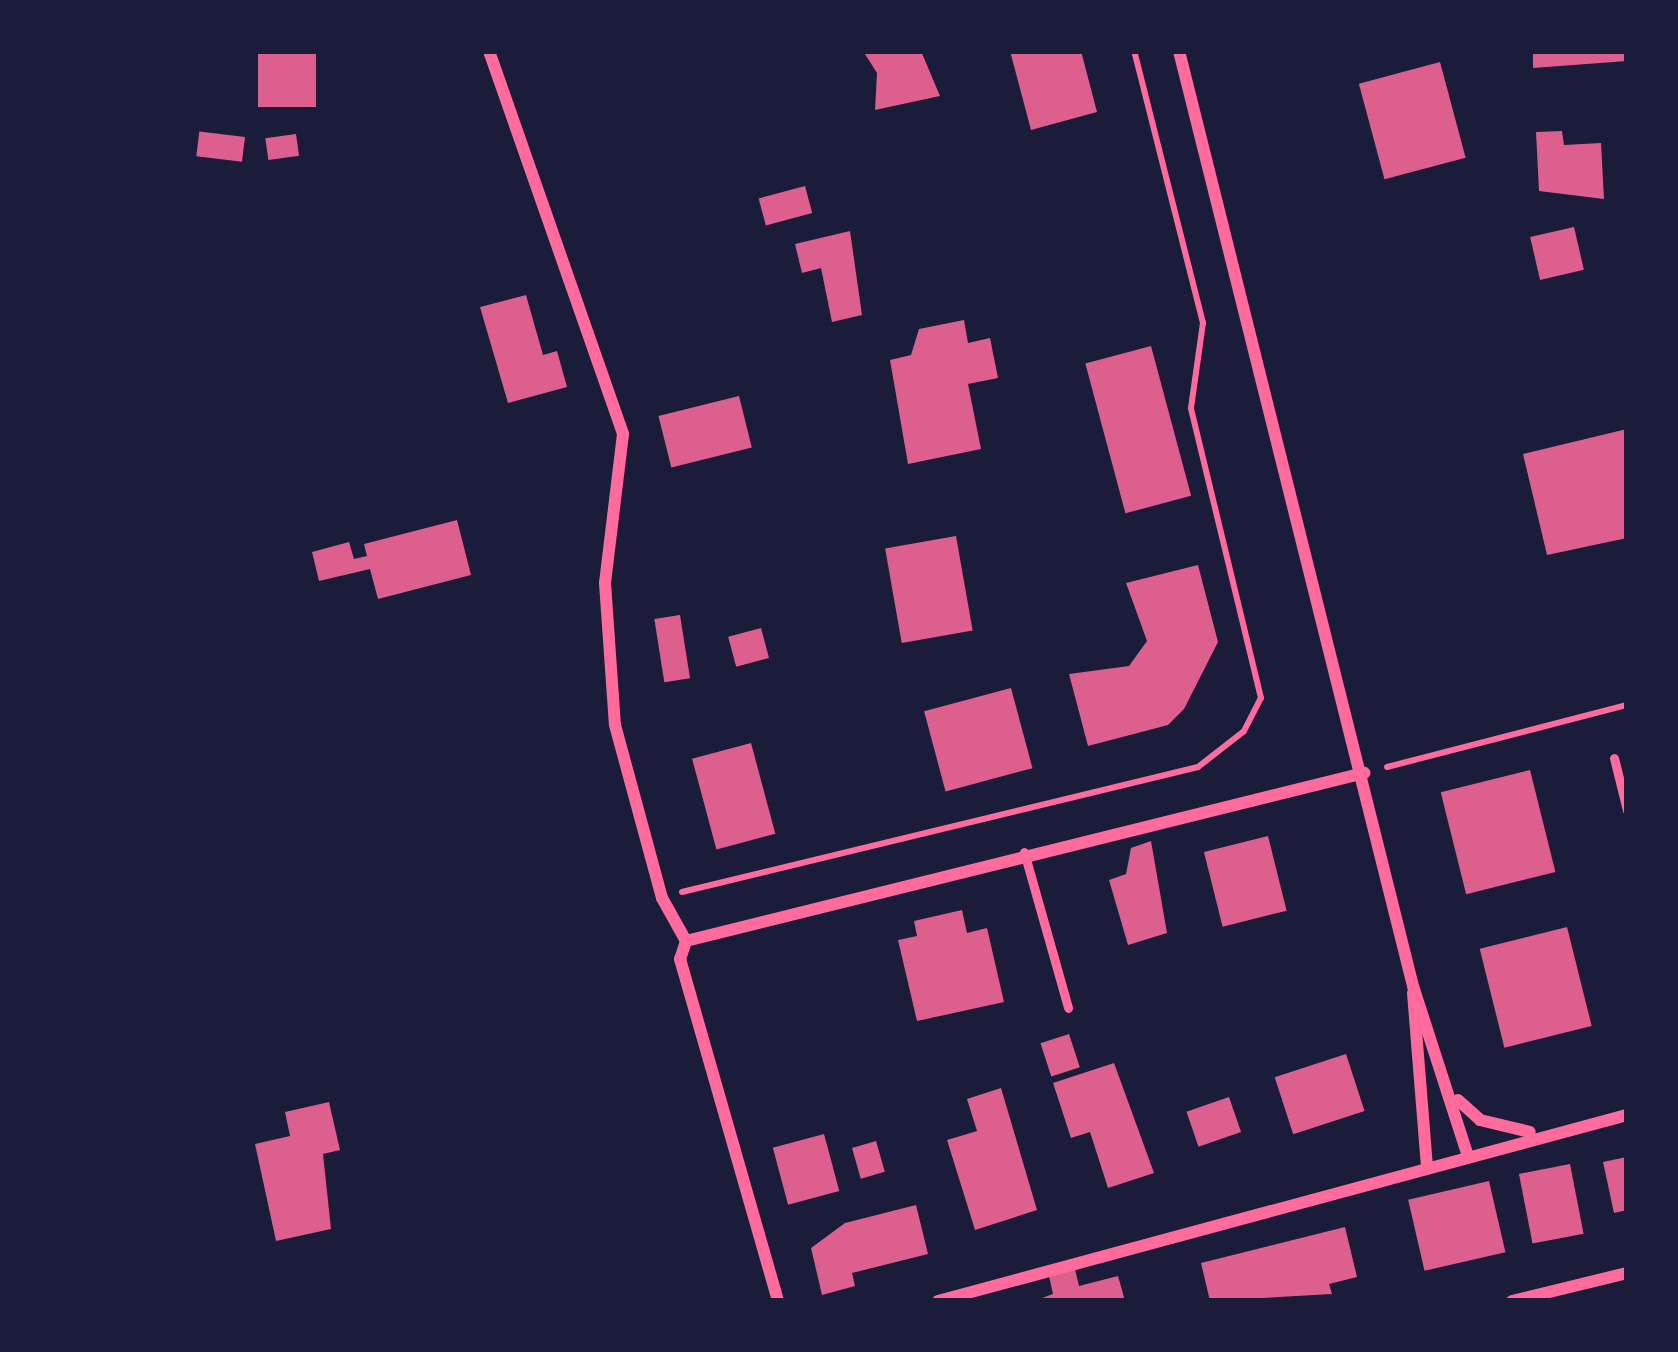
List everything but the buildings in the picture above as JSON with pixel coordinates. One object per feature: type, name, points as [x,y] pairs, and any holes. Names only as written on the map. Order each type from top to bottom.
[{"type":"street","points":[[489,51],[622,434],[605,583],[615,725],[662,898],[686,940],[680,959],[778,1301]]},
{"type":"street","points":[[1179,51],[1364,773],[1413,986],[1454,1094],[1468,1156]]},
{"type":"street","points":[[686,940],[1024,852],[1364,773]]},
{"type":"street","points":[[1413,986],[1426,1167]]},
{"type":"street","points":[[1454,1094],[1480,1120],[1537,1133]]},
{"type":"street","points":[[938,1301],[1537,1133],[1627,1115]]},
{"type":"street","points":[[1512,1301],[1627,1273]]},
{"type":"lane","points":[[1614,758],[1627,810]]},
{"type":"lane","points":[[1024,852],[1069,1008]]},
{"type":"path","points":[[682,892],[1198,767],[1244,731],[1262,698],[1191,408],[1204,323],[1134,51]]},
{"type":"path","points":[[1364,773],[1627,705]]}]
